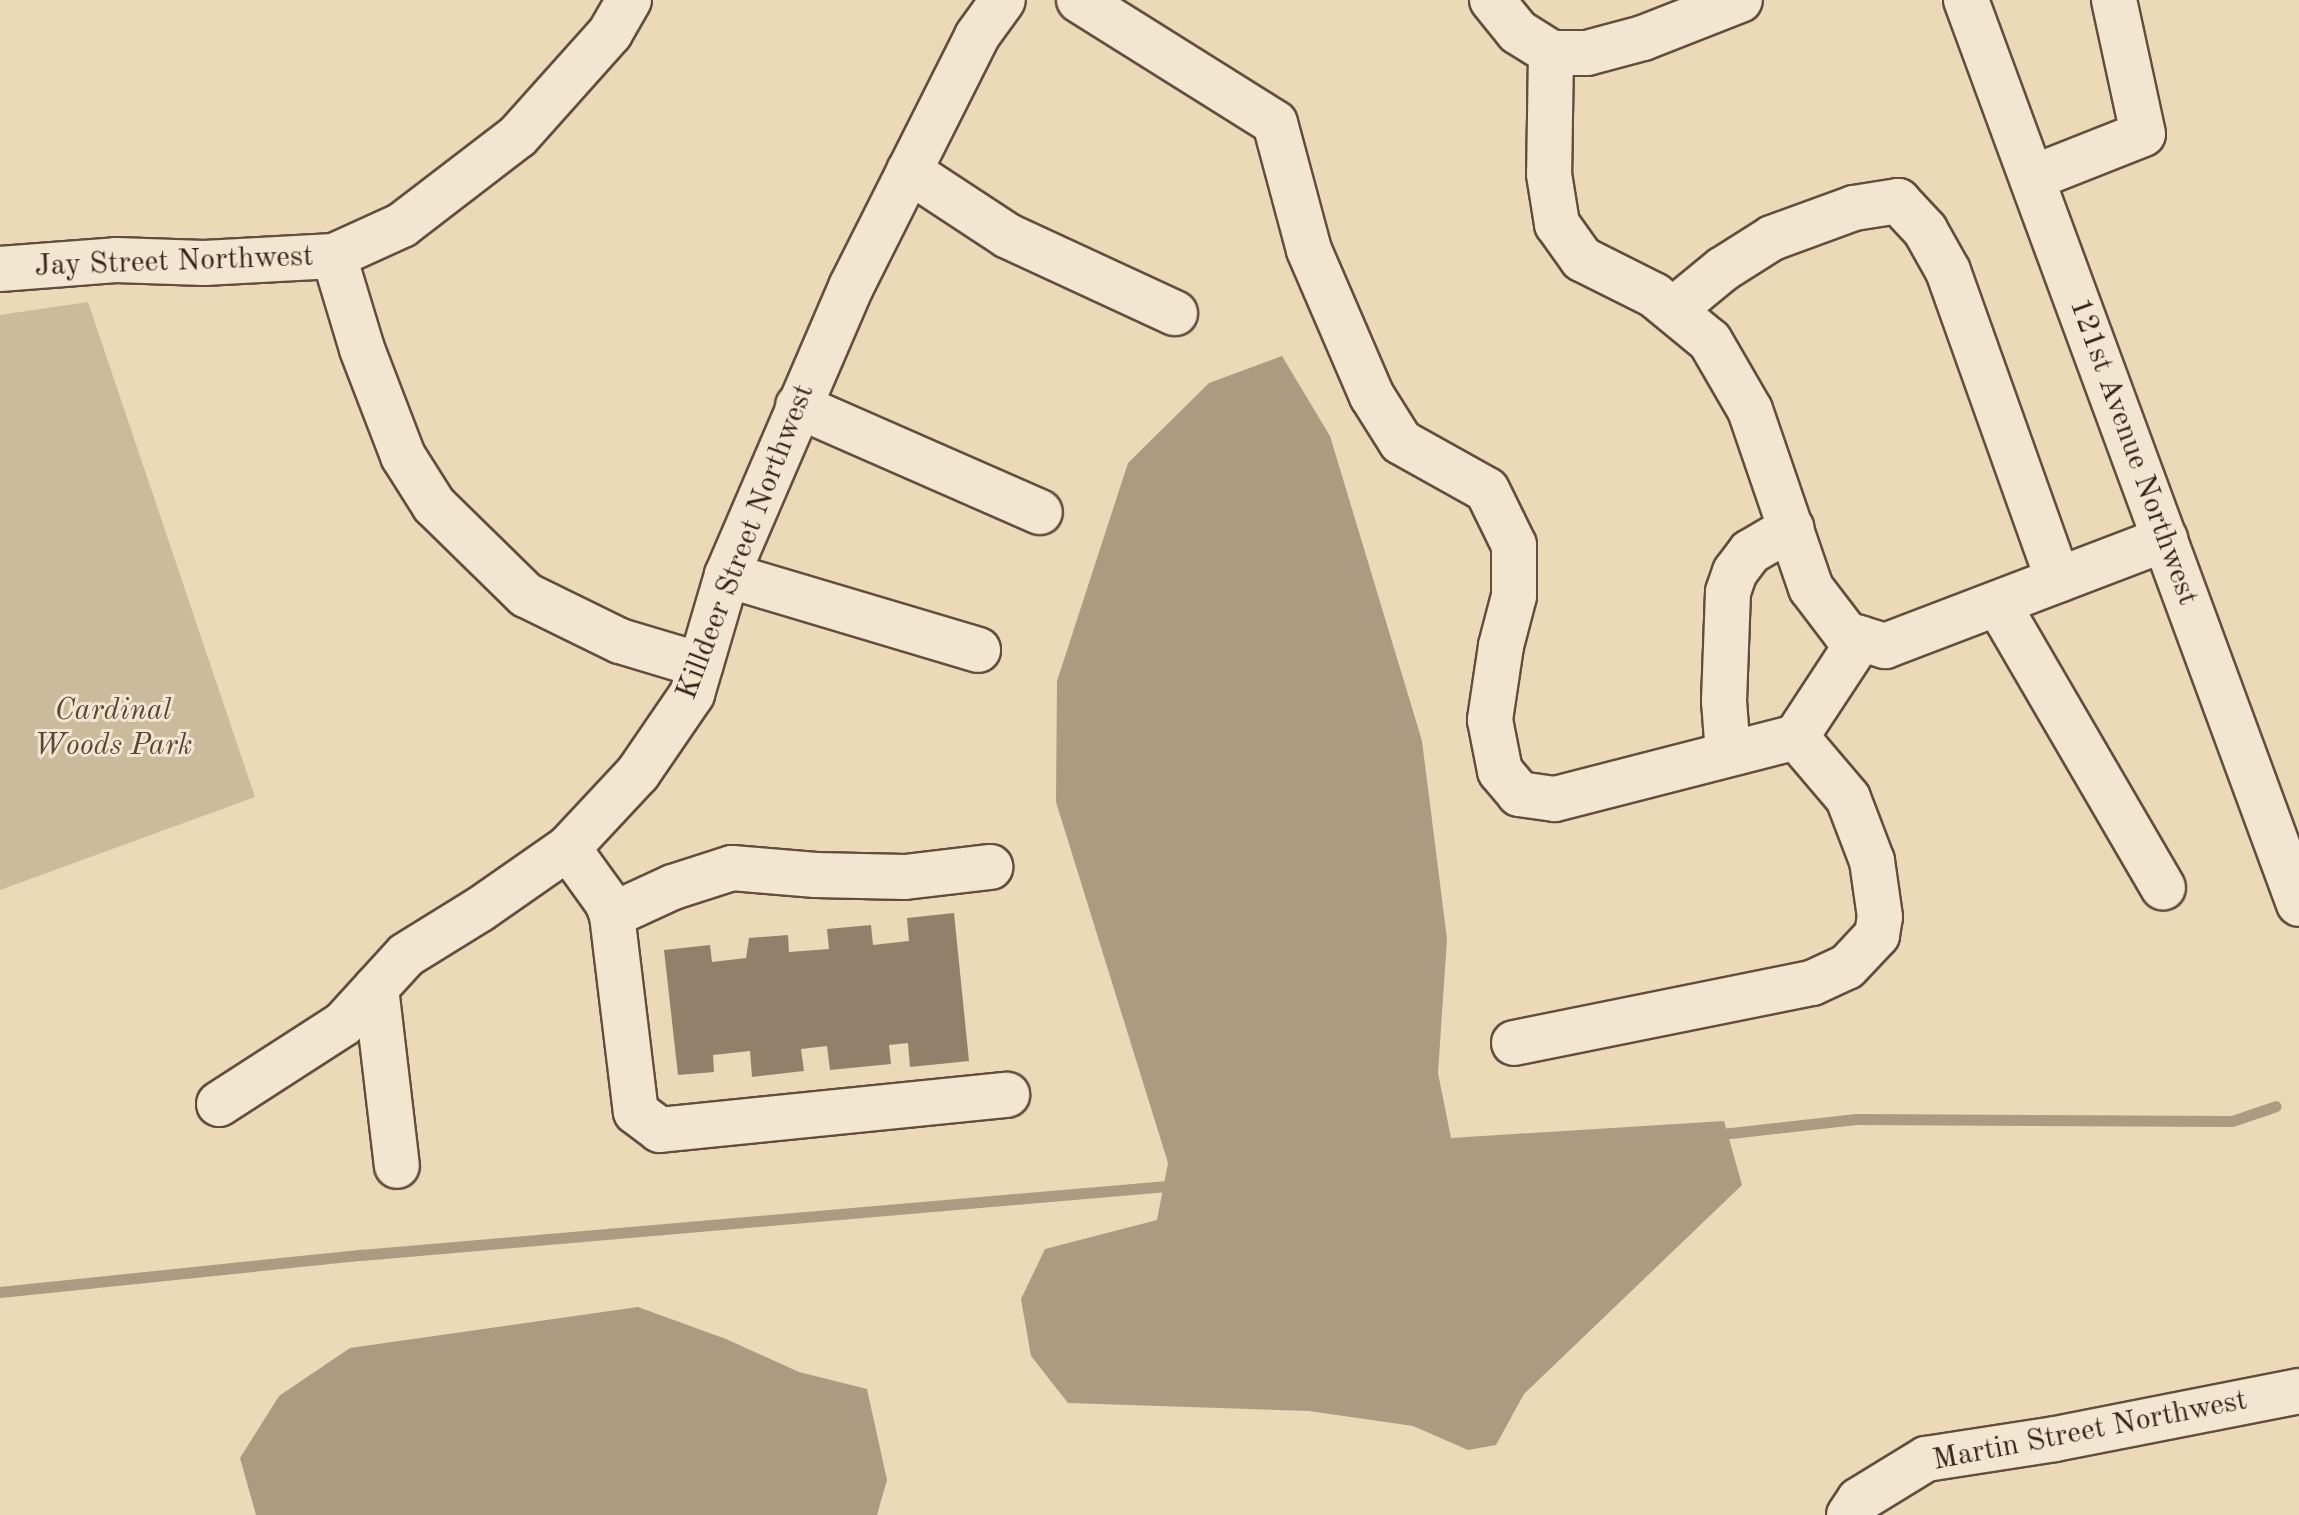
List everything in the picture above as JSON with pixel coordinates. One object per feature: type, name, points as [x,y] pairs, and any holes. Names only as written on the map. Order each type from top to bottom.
[{"type":"street","name":"Jay Street Northwest","points":[[0,269],[116,260],[204,263],[334,256],[402,225],[518,136],[610,33],[629,0]]},
{"type":"street","name":"Killdeer Street Northwest","points":[[219,1104],[343,1024],[406,955],[479,910],[568,848],[638,773],[692,694],[727,575],[851,287],[977,36],[1003,0]]},
{"type":"street","points":[[1079,0],[1275,123],[1309,250],[1372,396],[1401,442],[1487,490],[1514,545],[1514,596],[1501,646],[1490,720],[1500,771],[1519,794],[1555,799],[1796,737],[1861,638]]},
{"type":"street","points":[[1492,0],[1518,32],[1551,53],[1587,53],[1643,38],[1726,3]]},
{"type":"street","name":"121st Avenue Northwest","points":[[1966,0],[2299,904]]},
{"type":"street","points":[[2032,178],[2143,134],[2114,0]]},
{"type":"street","points":[[1551,53],[1549,174],[1557,224],[1582,259],[1654,295],[1710,341],[1750,410],[1811,588],[1846,634],[1885,646],[2165,539]]},
{"type":"street","points":[[909,171],[1008,236],[1175,313]]},
{"type":"street","points":[[1673,310],[1723,269],[1772,238],[1854,208],[1898,201],[1925,230],[1948,271],[2058,580]]},
{"type":"street","points":[[334,256],[362,349],[403,456],[434,505],[526,595],[620,641],[700,665]]},
{"type":"street","points":[[798,406],[1040,512]]},
{"type":"street","points":[[1728,754],[1724,701],[1728,592],[1735,572],[1750,552],[1791,528]]},
{"type":"street","points":[[727,575],[978,650]]},
{"type":"street","points":[[1998,604],[2163,888]]},
{"type":"street","points":[[1514,1043],[1812,983],[1847,967],[1877,935],[1880,917],[1872,861],[1848,798],[1796,737]]},
{"type":"street","points":[[568,848],[607,902],[612,915],[636,1112],[660,1130],[1007,1095]]},
{"type":"street","points":[[612,915],[673,887],[732,868],[816,875],[905,877],[990,867]]},
{"type":"street","points":[[376,988],[397,1166]]},
{"type":"street","name":"Martin Street Northwest","points":[[1849,1515],[1859,1500],[1926,1459],[2055,1439],[2299,1391]]},
{"type":"green space","name":"Cardinal Woods Park","points":[[88,302],[255,797],[0,890],[0,315]]},
{"type":"shaded area","points":[[1282,356],[1330,436],[1422,741],[1447,939],[1438,1073],[1451,1138],[1724,1121],[1742,1185],[1524,1394],[1496,1445],[1468,1450],[1413,1426],[1309,1411],[1068,1403],[1031,1356],[1021,1299],[1045,1249],[1157,1220],[1168,1163],[1056,802],[1057,681],[1128,463],[1209,383]]},
{"type":"shaded area","points":[[638,1307],[726,1339],[799,1372],[867,1389],[887,1480],[877,1515],[256,1515],[240,1458],[279,1396],[350,1348]]},
{"type":"building","points":[[954,913],[969,1061],[910,1067],[908,1043],[889,1045],[891,1064],[830,1070],[827,1046],[801,1049],[804,1071],[752,1077],[750,1051],[713,1055],[714,1072],[678,1075],[664,950],[710,945],[712,962],[746,958],[749,938],[788,935],[789,952],[829,949],[827,929],[871,925],[873,945],[909,941],[907,918]]},
{"type":"waterway","points":[[1713,1135],[1856,1119],[2232,1121],[2276,1106]]},
{"type":"waterway","points":[[0,1292],[361,1255],[1179,1185]]}]
